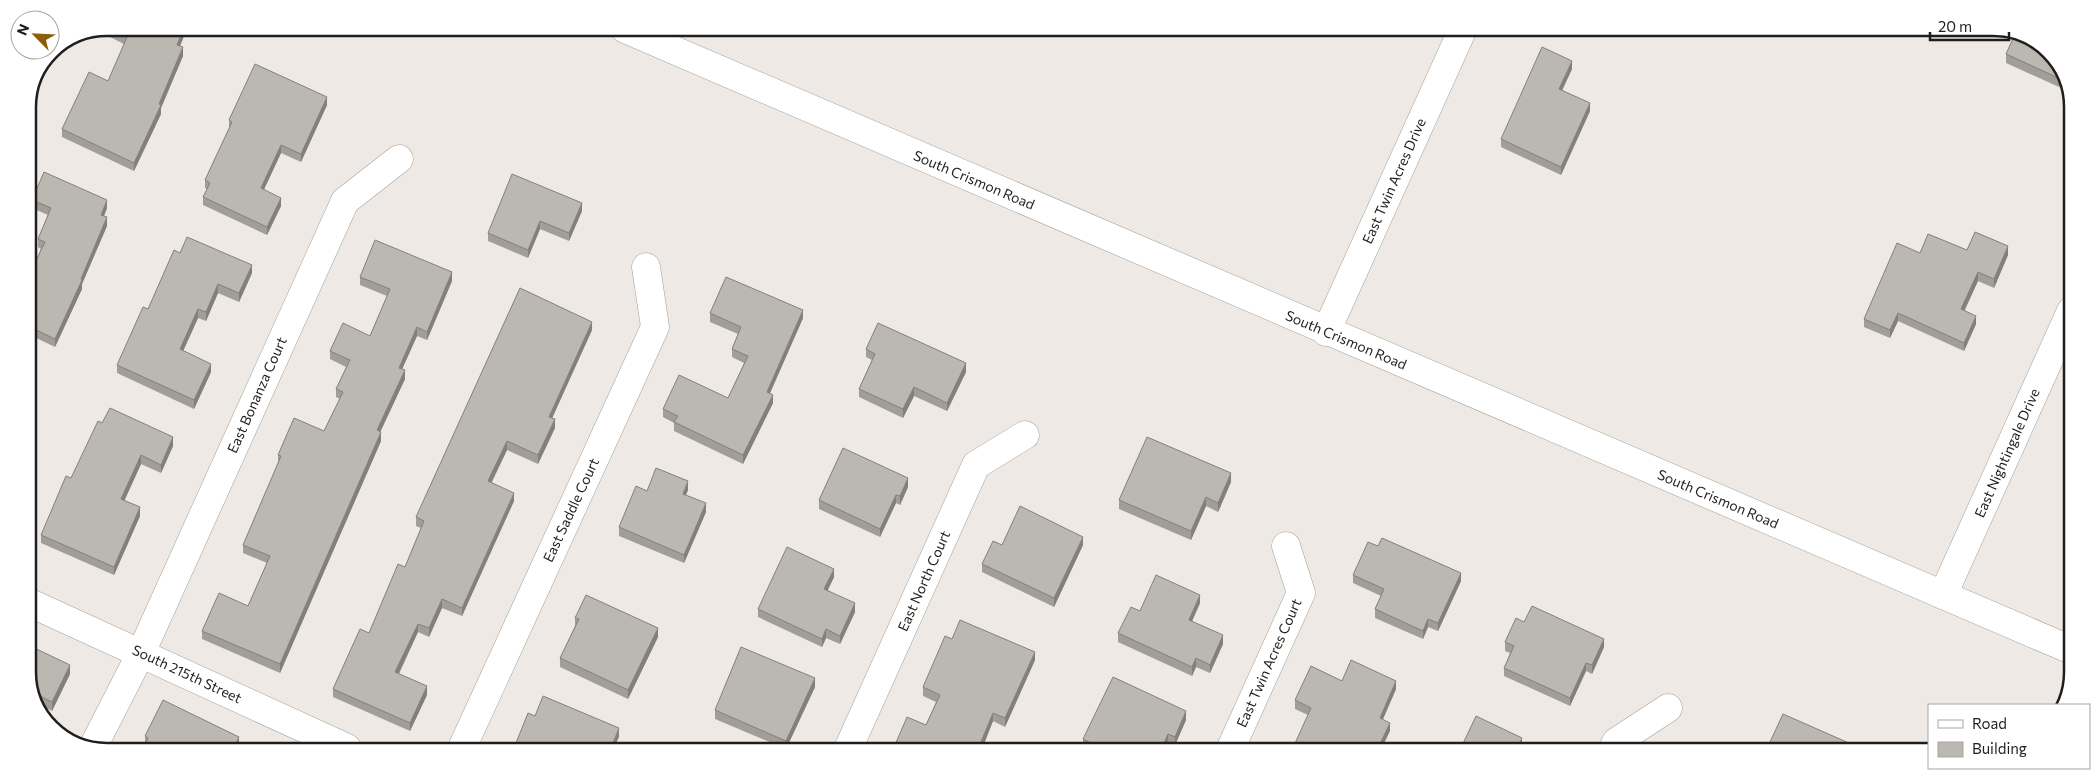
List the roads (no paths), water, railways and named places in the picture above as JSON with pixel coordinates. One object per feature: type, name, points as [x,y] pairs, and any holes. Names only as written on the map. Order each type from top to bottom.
[{"type":"street","name":"South Crismon Road","points":[[641,36],[1326,332],[2064,647]]},
{"type":"street","name":"East Twin Acres Drive","points":[[1326,332],[1459,36]]},
{"type":"street","name":"East Bonanza Court","points":[[96,741],[141,653],[345,200],[400,159]]},
{"type":"street","name":"East Saddle Court","points":[[464,743],[655,327],[646,267]]},
{"type":"street","name":"East Nightingale Drive","points":[[1943,595],[2064,327]]},
{"type":"street","name":"East North Court","points":[[851,743],[976,466],[1025,435]]},
{"type":"street","name":"East Twin Acres Court","points":[[1233,743],[1301,593],[1286,546]]},
{"type":"street","name":"South 215th Street","points":[[36,606],[336,743]]},
{"type":"street","points":[[1616,743],[1668,708]]}]
